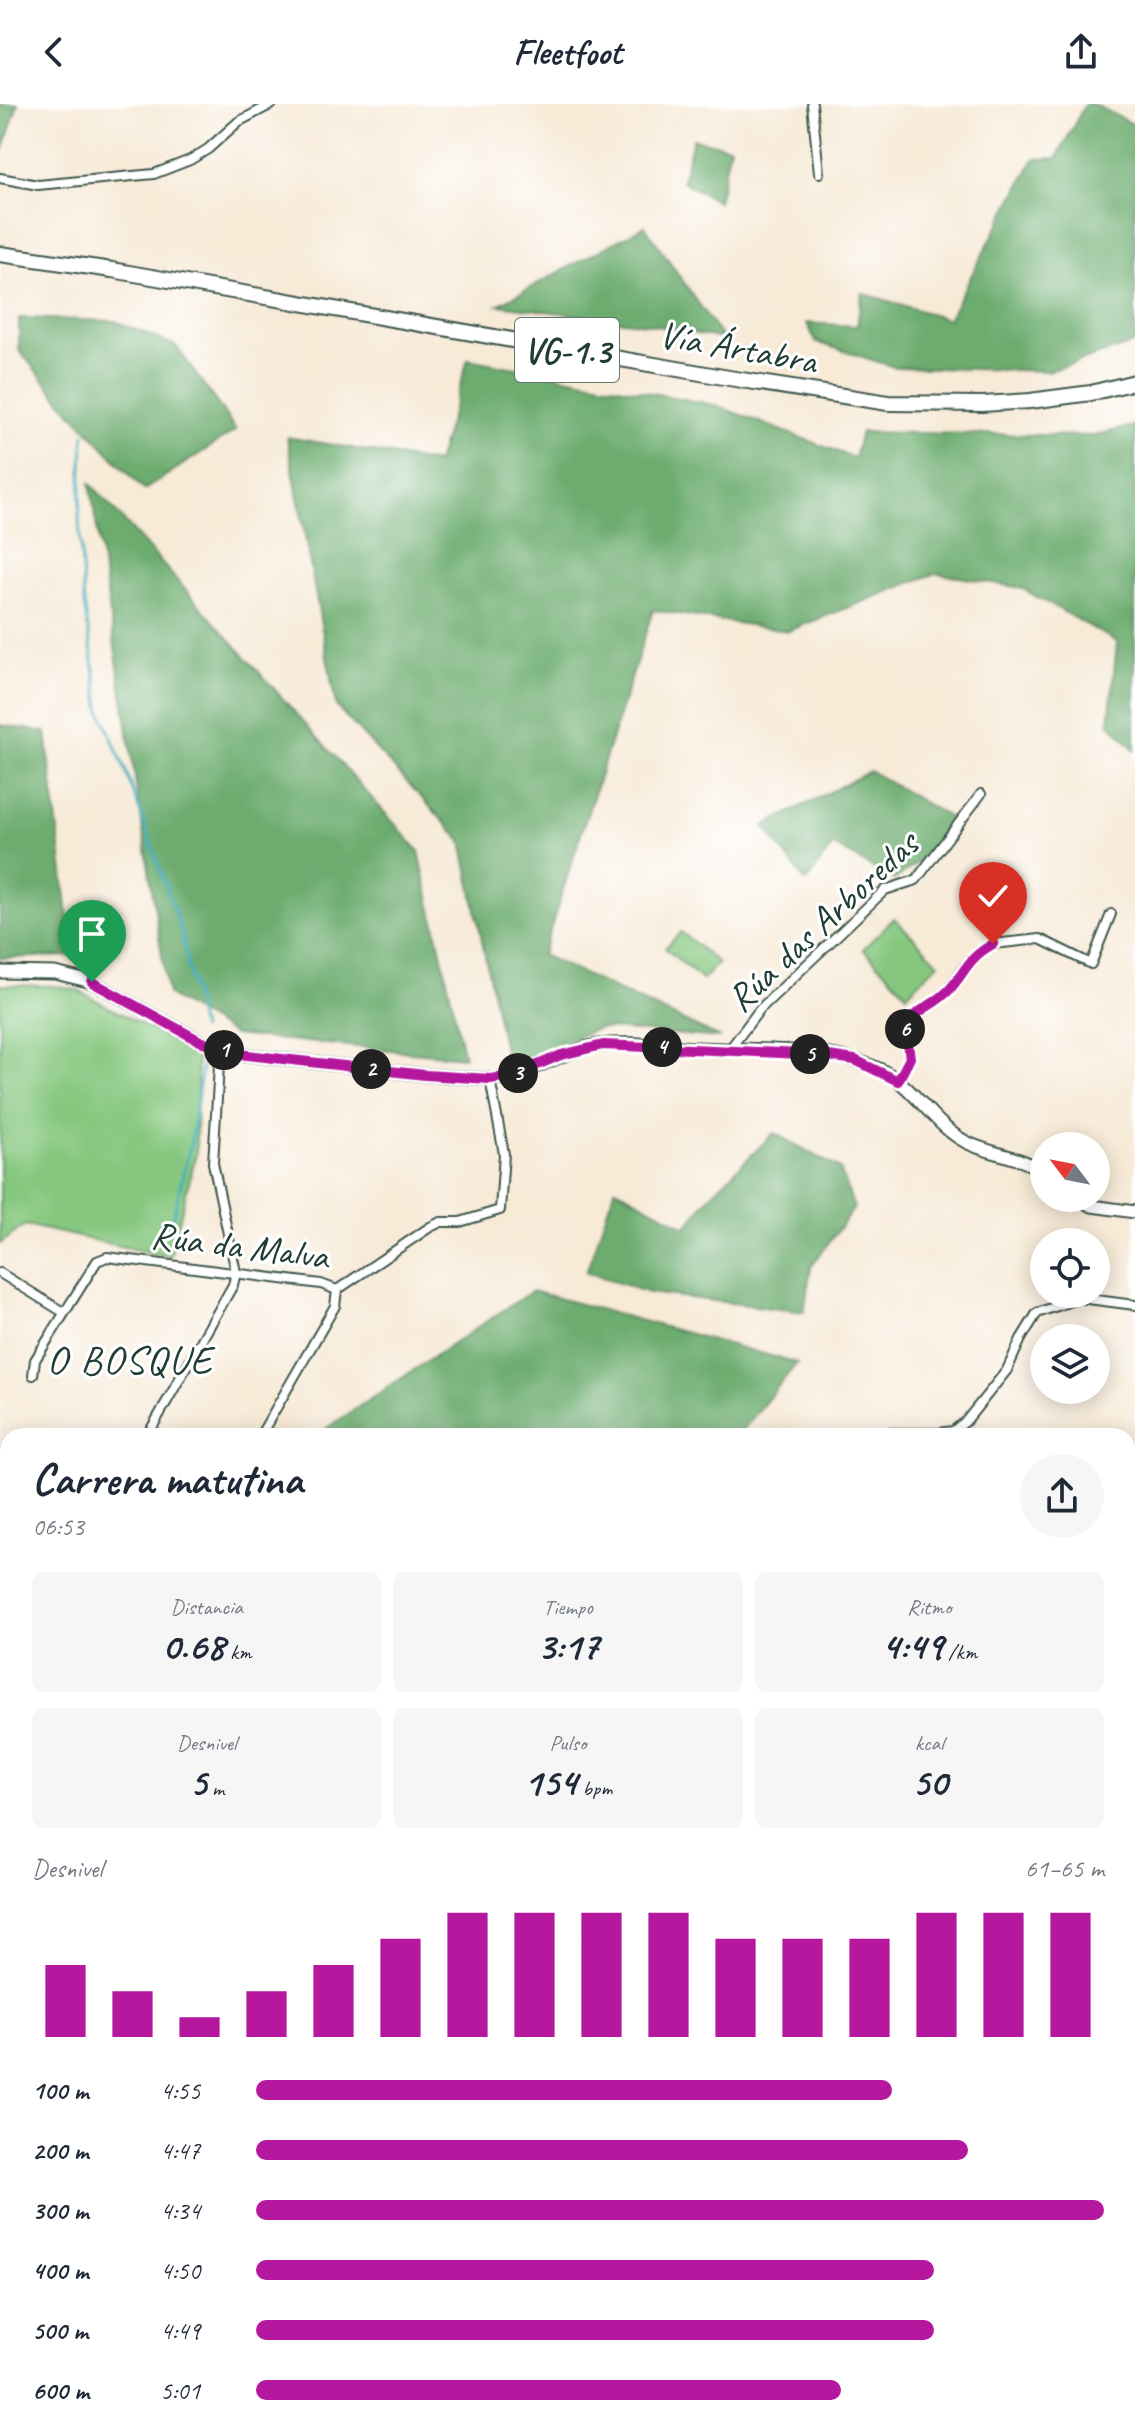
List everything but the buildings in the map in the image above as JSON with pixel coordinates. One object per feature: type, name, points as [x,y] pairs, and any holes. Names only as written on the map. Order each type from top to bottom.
[{"type":"highway","name":"Vía Ártabra","points":[[0,254],[112,270],[714,376],[888,403],[1030,401],[1091,393],[1135,382]]},
{"type":"street","points":[[0,178],[38,185],[154,174],[190,160],[208,149],[238,122],[272,104]]},
{"type":"street","points":[[812,104],[819,173]]},
{"type":"street","name":"Rúa das Arboredas","points":[[729,1050],[760,1009],[885,890],[916,880],[981,794]]},
{"type":"street","points":[[898,1081],[910,1058],[905,1024],[950,988],[979,952],[993,944],[1040,939],[1091,964],[1111,914]]},
{"type":"street","points":[[0,972],[55,973],[92,982],[180,1031],[220,1049],[293,1061],[490,1079],[512,1076],[561,1055],[603,1045],[784,1052],[855,1060],[898,1081],[951,1133],[979,1147],[1030,1165]]},
{"type":"street","points":[[152,1428],[233,1285],[236,1272],[213,1163],[220,1049]]},
{"type":"street","name":"Rúa da Malva","points":[[33,1375],[35,1360],[63,1312],[97,1261],[107,1257],[321,1284],[337,1290],[430,1227],[500,1210],[504,1154],[490,1079]]},
{"type":"street","points":[[1110,1209],[1135,1212]]},
{"type":"street","points":[[0,1273],[63,1312]]},
{"type":"street","points":[[265,1428],[335,1306],[337,1290]]},
{"type":"street","points":[[957,1428],[1007,1370],[1037,1313],[1080,1298],[1135,1305]]},
{"type":"green space","points":[[0,104],[18,104],[1,157],[0,157]]},
{"type":"green space","points":[[1085,104],[1093,104],[1135,125],[1135,343],[1050,371],[894,367],[816,342],[807,323],[857,326],[862,293],[948,319],[1034,159],[1057,158]]},
{"type":"green space","points":[[693,139],[730,147],[718,202],[682,181]]},
{"type":"green space","points":[[645,226],[723,339],[647,324],[498,305]]},
{"type":"green space","points":[[19,318],[115,321],[176,346],[236,430],[144,490],[66,407],[19,350]]},
{"type":"green space","points":[[468,359],[715,405],[854,458],[861,432],[1093,436],[1135,425],[1135,750],[1109,723],[1117,642],[1021,588],[936,573],[788,631],[653,610],[542,955],[720,1038],[599,1028],[507,1065],[462,841],[336,706],[287,437],[437,463]]},
{"type":"green space","points":[[90,483],[419,851],[464,1057],[234,1035],[168,995]]},
{"type":"green space","points":[[0,725],[46,732],[73,956],[0,958]]},
{"type":"green space","points":[[870,771],[952,819],[925,857],[894,880],[833,845],[806,882],[764,826]]},
{"type":"green space","points":[[894,918],[939,963],[907,994],[863,949]]},
{"type":"green space","points":[[681,932],[718,963],[702,980],[665,948]]},
{"type":"green space","points":[[0,985],[54,986],[77,990],[197,1054],[196,1154],[170,1257],[25,1225],[0,1244]]},
{"type":"green space","points":[[774,1133],[840,1169],[854,1208],[811,1267],[804,1312],[649,1293],[586,1272],[615,1188],[686,1227],[710,1196]]},
{"type":"green space","points":[[532,1291],[797,1363],[744,1428],[327,1428]]},
{"type":"waterway","points":[[84,434],[79,518],[84,603],[101,712],[127,774],[181,930],[201,1030]]},
{"type":"waterway","points":[[172,1222],[191,1142],[202,1066]]},
{"type":"district","name":"O BOSQUE","points":[[130,1359]]},
{"type":"route","points":[[92,982],[180,1031],[220,1049],[293,1061],[425,1075],[500,1079],[581,1049],[603,1045],[665,1047],[822,1055],[855,1060],[898,1081],[910,1058],[905,1024],[934,1003],[950,988],[965,966],[993,944]]}]
